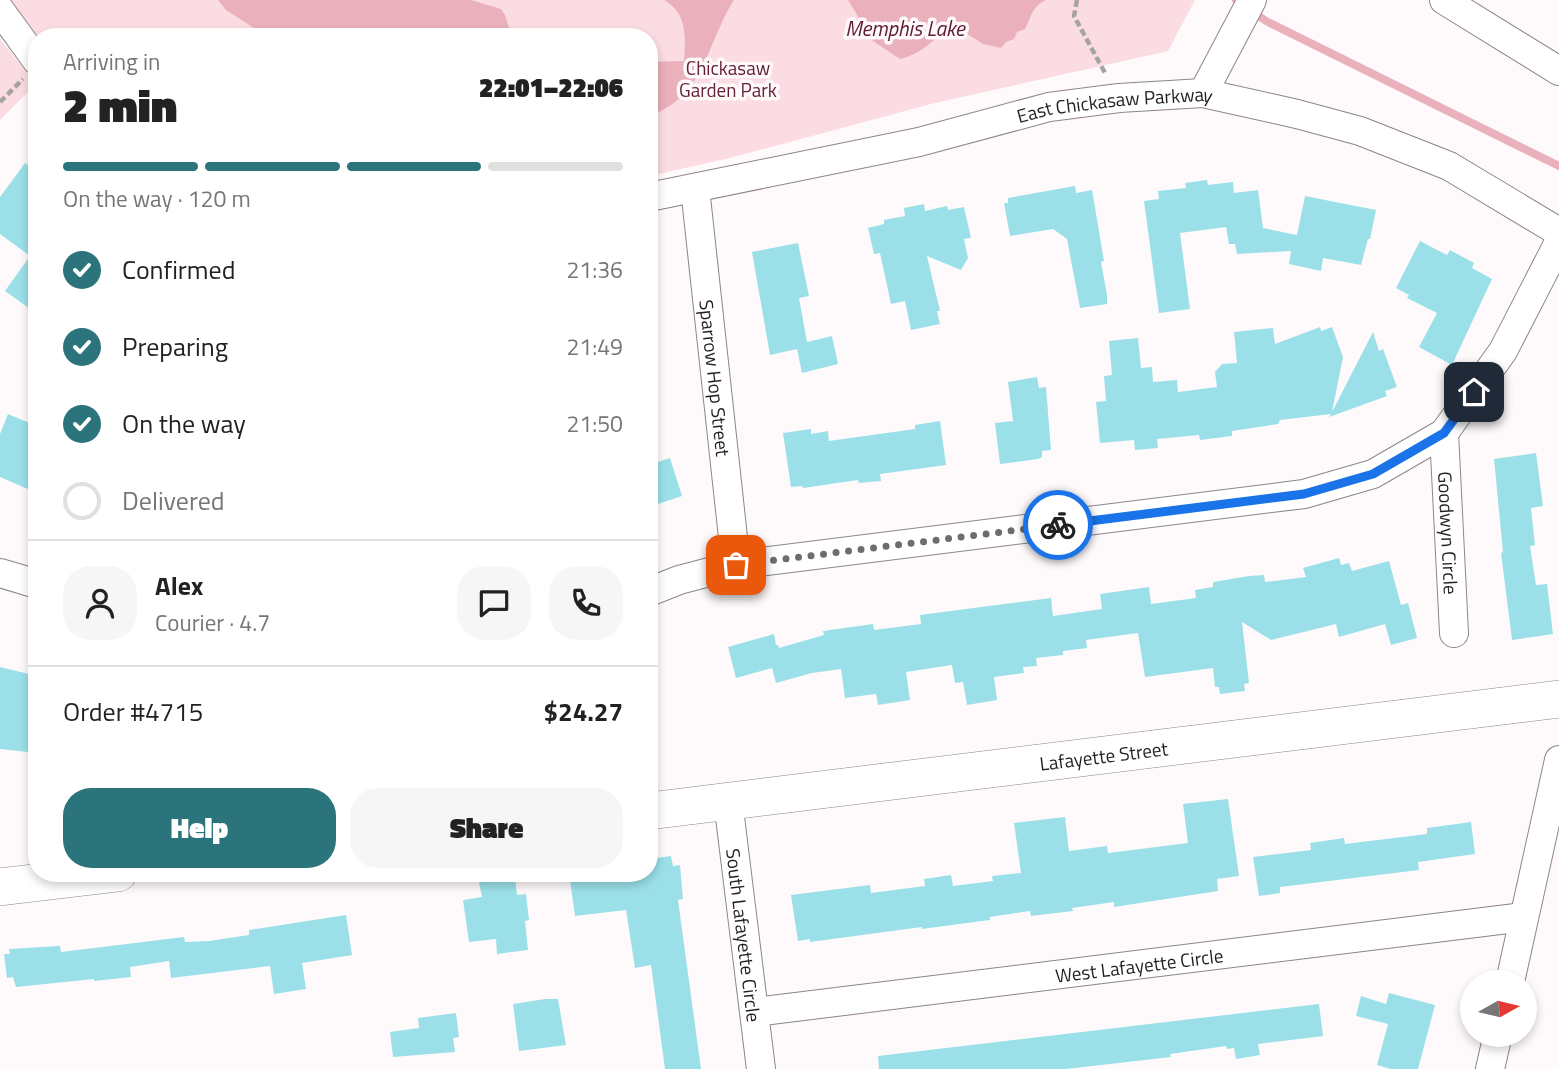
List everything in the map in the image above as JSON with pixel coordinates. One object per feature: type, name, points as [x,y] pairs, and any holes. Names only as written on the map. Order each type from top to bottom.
[{"type":"street","points":[[1203,93],[1252,0]]},
{"type":"street","points":[[1444,0],[1559,71]]},
{"type":"street","points":[[0,10],[28,62]]},
{"type":"street","name":"East Chickasaw Parkway","points":[[658,195],[919,142],[1049,107],[1119,98],[1203,93],[1360,131],[1449,166],[1559,232]]},
{"type":"street","name":"Sparrow Hop Street","points":[[695,188],[736,565]]},
{"type":"street","points":[[658,588],[736,565],[1304,494],[1373,474],[1444,433],[1503,351],[1559,242]]},
{"type":"street","name":"Goodwyn Circle","points":[[1444,433],[1454,633]]},
{"type":"street","points":[[0,573],[28,581]]},
{"type":"street","name":"Lafayette Street","points":[[658,810],[1559,699]]},
{"type":"street","points":[[1513,970],[1559,760]]},
{"type":"street","name":"South Lafayette Circle","points":[[728,802],[761,1069]]},
{"type":"street","points":[[0,887],[42,882]]},
{"type":"street","name":"West Lafayette Circle","points":[[755,1012],[1524,917]]},
{"type":"street","points":[[1490,1069],[1494,1047]]},
{"type":"path","points":[[1077,0],[1074,16],[1119,98]]},
{"type":"path","points":[[0,102],[28,73]]},
{"type":"green space","name":"Chickasaw Garden Park","points":[[9,0],[1195,0],[1168,51],[931,104],[730,158],[658,174],[658,28],[30,28]]},
{"type":"green space","points":[[0,39],[28,74],[28,92],[0,120]]},
{"type":"water","points":[[218,0],[471,0],[501,9],[509,28],[254,28],[226,10]]},
{"type":"water","points":[[664,0],[734,0],[693,83],[682,96],[658,112],[658,62],[684,61],[685,35],[681,19],[672,5]]},
{"type":"water","name":"Memphis Lake","points":[[848,0],[1046,0],[1035,9],[1025,29],[1017,32],[1014,39],[1001,48],[983,44],[956,27],[916,53],[900,59],[873,41]]},
{"type":"building","points":[[25,163],[28,165],[28,255],[0,234],[0,197]]},
{"type":"building","points":[[1207,180],[1208,185],[1233,182],[1234,193],[1258,190],[1263,228],[1297,235],[1305,196],[1376,210],[1361,265],[1323,258],[1321,271],[1289,264],[1291,251],[1237,254],[1235,244],[1229,244],[1226,227],[1180,233],[1190,309],[1159,313],[1144,201],[1159,199],[1158,191],[1186,188],[1185,183]]},
{"type":"building","points":[[1075,186],[1076,193],[1092,190],[1104,261],[1101,262],[1107,304],[1080,308],[1067,239],[1053,229],[1010,236],[1004,203],[1008,203],[1008,198]]},
{"type":"building","points":[[924,204],[925,211],[947,206],[948,210],[964,207],[971,238],[964,239],[968,258],[961,270],[927,256],[940,311],[937,311],[940,324],[911,330],[905,301],[891,304],[880,253],[874,254],[868,228],[884,224],[884,220],[905,216],[904,208]]},
{"type":"building","points":[[1420,241],[1447,255],[1450,250],[1474,263],[1472,268],[1492,279],[1452,365],[1419,347],[1437,313],[1407,298],[1409,295],[1396,288]]},
{"type":"building","points":[[798,243],[809,296],[799,298],[807,342],[832,336],[838,364],[802,373],[797,349],[770,355],[752,252]]},
{"type":"building","points":[[28,259],[28,308],[5,291]]},
{"type":"building","points":[[1320,327],[1321,331],[1332,327],[1343,357],[1332,412],[1373,332],[1379,351],[1383,349],[1397,387],[1385,391],[1387,396],[1329,417],[1331,414],[1280,420],[1278,424],[1232,431],[1232,436],[1200,440],[1199,435],[1157,439],[1158,448],[1135,450],[1134,440],[1100,443],[1096,402],[1106,401],[1104,376],[1112,375],[1109,341],[1138,338],[1141,368],[1152,367],[1153,382],[1177,380],[1178,392],[1217,387],[1215,372],[1222,364],[1237,363],[1234,332],[1273,328],[1275,344]]},
{"type":"building","points":[[1037,377],[1039,388],[1046,387],[1051,450],[1042,451],[1042,457],[1038,459],[1000,464],[995,423],[1013,421],[1008,382]]},
{"type":"building","points":[[8,414],[28,422],[28,489],[0,477],[0,434]]},
{"type":"building","points":[[940,421],[946,465],[880,474],[881,481],[859,483],[858,480],[803,488],[791,487],[783,433],[811,429],[811,434],[828,431],[829,441],[915,429],[915,425]]},
{"type":"building","points":[[1536,453],[1543,506],[1531,508],[1535,545],[1530,546],[1536,585],[1547,584],[1553,634],[1512,640],[1501,553],[1494,459]]},
{"type":"building","points":[[670,458],[682,496],[658,504],[658,462]]},
{"type":"building","points":[[1339,558],[1341,565],[1349,563],[1352,571],[1389,561],[1401,605],[1408,603],[1417,638],[1391,645],[1385,624],[1339,637],[1336,624],[1271,640],[1242,622],[1249,683],[1244,684],[1245,691],[1220,694],[1219,687],[1215,687],[1213,668],[1145,677],[1138,633],[1086,640],[1087,648],[1063,651],[1063,655],[1036,658],[1037,666],[1023,667],[1024,673],[994,677],[997,700],[967,705],[963,682],[955,683],[952,665],[906,672],[910,700],[878,705],[876,694],[845,698],[841,669],[812,673],[776,683],[772,668],[736,678],[728,647],[774,634],[779,648],[824,635],[823,631],[873,624],[874,630],[921,624],[920,615],[1051,598],[1053,616],[1102,609],[1100,594],[1149,587],[1151,604],[1196,598],[1195,590],[1213,587],[1213,582],[1264,575],[1265,582],[1306,577],[1303,568]]},
{"type":"building","points":[[0,667],[28,674],[28,752],[0,749]]},
{"type":"building","points":[[1228,799],[1239,876],[1217,879],[1218,891],[1114,907],[1114,902],[1031,916],[1030,911],[990,917],[990,920],[922,929],[810,942],[810,939],[798,941],[791,895],[870,885],[871,893],[925,886],[924,879],[951,875],[953,886],[993,881],[992,876],[1021,873],[1014,823],[1065,817],[1069,851],[1107,846],[1108,853],[1188,843],[1183,804]]},
{"type":"building","points":[[1471,822],[1475,854],[1418,862],[1419,870],[1280,887],[1280,893],[1259,896],[1253,857],[1311,850],[1310,843],[1344,838],[1345,844],[1427,834],[1427,828]]},
{"type":"building","points":[[671,856],[673,866],[680,865],[683,899],[678,900],[701,1069],[665,1069],[651,965],[635,968],[626,910],[575,916],[570,882],[658,882],[658,858]]},
{"type":"building","points":[[479,882],[516,882],[517,895],[526,894],[528,950],[497,954],[496,939],[469,942],[463,900],[482,897]]},
{"type":"building","points":[[346,915],[352,955],[302,963],[306,989],[274,994],[270,966],[171,978],[169,961],[130,967],[131,977],[94,981],[16,987],[13,977],[7,978],[4,954],[10,954],[9,949],[60,946],[61,952],[184,937],[185,942],[209,941],[249,935],[249,930]]},
{"type":"building","points":[[1389,993],[1435,1005],[1418,1069],[1391,1069],[1377,1065],[1388,1024],[1356,1016],[1361,996],[1386,1004]]},
{"type":"building","points":[[558,999],[566,1045],[519,1051],[513,1004]]},
{"type":"building","points":[[1319,1004],[1323,1036],[1258,1044],[1260,1055],[1236,1059],[1234,1048],[1227,1049],[1226,1046],[1170,1054],[1171,1057],[1066,1069],[879,1069],[878,1056]]},
{"type":"building","points":[[456,1013],[459,1037],[453,1038],[455,1052],[393,1057],[390,1032],[419,1028],[418,1018]]},
{"type":"waterway","points":[[1236,0],[1266,21],[1559,166]]},
{"type":"way so far","points":[[736,565],[1058,525]]},
{"type":"route","points":[[1058,525],[1304,494],[1373,474],[1444,433],[1474,392]]}]
